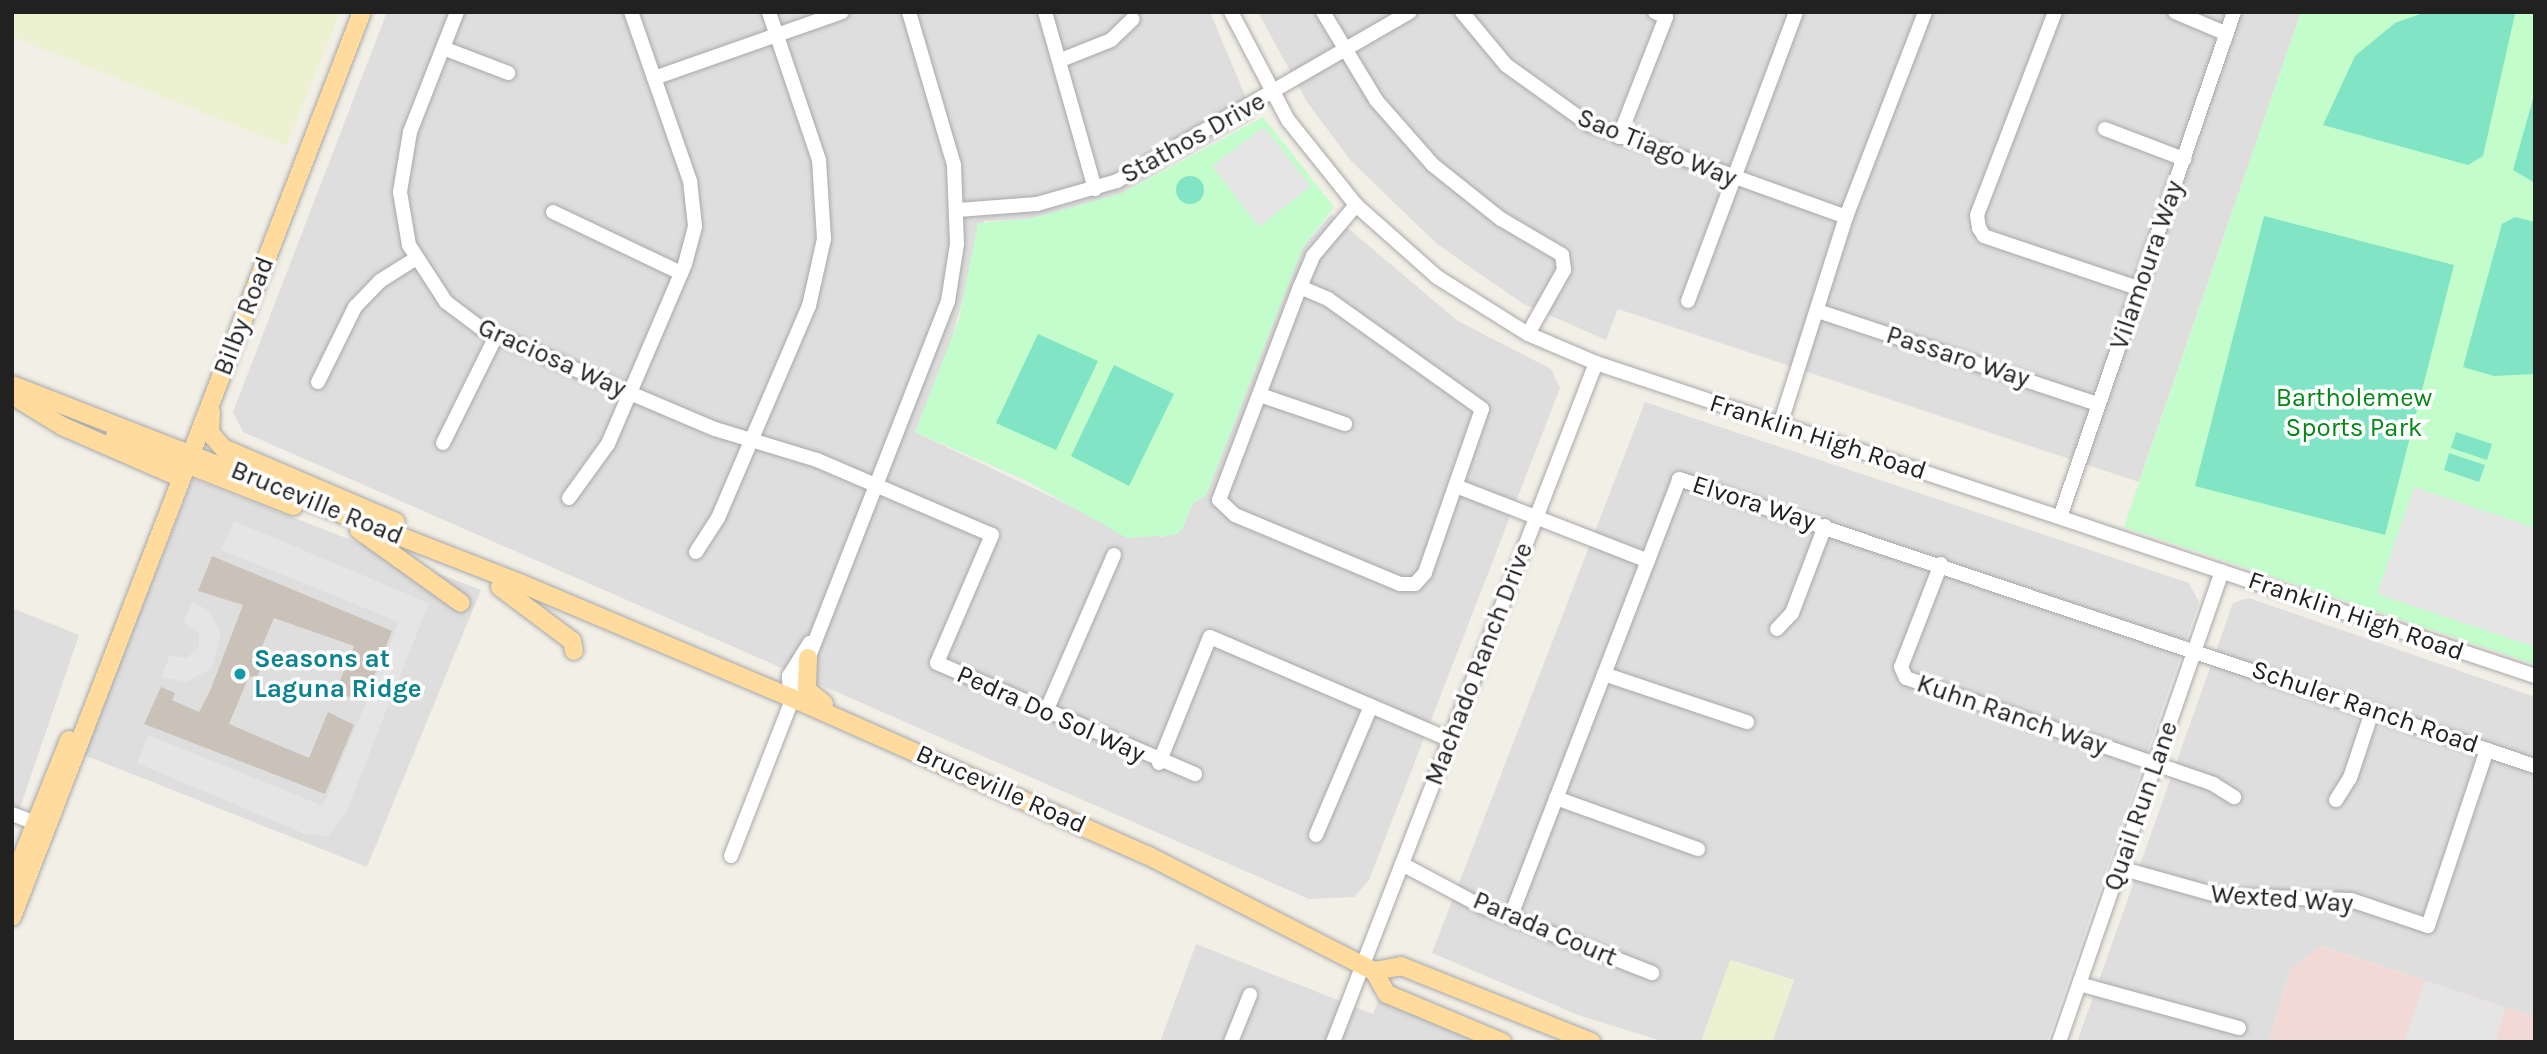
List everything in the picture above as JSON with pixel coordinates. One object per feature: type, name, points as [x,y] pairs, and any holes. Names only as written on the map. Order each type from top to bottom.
[{"type":"main road","name":"Bilby Road","points":[[12,882],[41,825],[126,619],[362,12]]},
{"type":"main road","points":[[12,390],[74,432],[186,465]]},
{"type":"main road","name":"Bruceville Road","points":[[12,390],[186,465],[500,587],[619,626]]},
{"type":"main road","points":[[214,394],[210,433],[223,449],[436,540],[477,566]]},
{"type":"main road","name":"Bruceville Road","points":[[186,465],[477,566],[835,716],[1147,855],[1368,968],[1387,994],[1502,1042]]},
{"type":"main road","points":[[359,530],[461,603]]},
{"type":"main road","points":[[500,587],[572,641],[574,651]]},
{"type":"main road","points":[[809,650],[807,691],[835,716]]},
{"type":"main road","name":"Bilby Road","points":[[12,916],[41,825]]},
{"type":"main road","name":"Bruceville Road","points":[[1368,968],[1401,967],[1591,1042]]},
{"type":"street","name":"Graciosa Way","points":[[457,12],[401,169],[401,207],[415,259],[446,302],[496,336],[630,393],[877,486]]},
{"type":"street","points":[[569,498],[596,466],[630,393],[681,274],[695,226],[693,194],[631,12]]},
{"type":"street","points":[[696,552],[751,440],[808,306],[824,239],[819,160],[769,12]]},
{"type":"street","points":[[654,78],[842,12]]},
{"type":"street","points":[[731,856],[790,697],[939,335],[953,279],[958,210],[948,131],[909,12]]},
{"type":"street","points":[[1045,12],[1061,60],[1094,189]]},
{"type":"street","name":"Franklin High Road","points":[[1231,12],[1272,94],[1356,205],[1437,277],[1528,334],[1596,363],[2535,676]]},
{"type":"street","points":[[1323,12],[1344,51],[1433,165],[1501,219],[1562,255],[1564,270],[1528,334]]},
{"type":"street","name":"Stathos Drive","points":[[958,210],[1037,204],[1094,189],[1161,160],[1410,12]]},
{"type":"street","name":"Sao Tiago Way","points":[[1462,12],[1532,88],[1619,137],[1731,179],[1846,217]]},
{"type":"street","points":[[1619,137],[1666,16],[1655,12]]},
{"type":"street","points":[[1688,301],[1731,179],[1796,12]]},
{"type":"street","points":[[1780,425],[1846,217],[1925,12]]},
{"type":"street","points":[[2055,12],[1977,215],[1979,228],[1984,236],[2138,288]]},
{"type":"street","points":[[2175,12],[2227,34]]},
{"type":"street","name":"Vilamoura Way","points":[[2060,517],[2234,12]]},
{"type":"street","points":[[1061,60],[1104,44],[1133,19]]},
{"type":"street","points":[[443,48],[508,73]]},
{"type":"street","points":[[2105,130],[2184,159]]},
{"type":"street","points":[[1300,287],[1328,299],[1482,409],[1456,486],[1415,584],[1400,584],[1226,511],[1219,500],[1261,395],[1300,287],[1313,256],[1356,205]]},
{"type":"street","points":[[554,212],[681,274]]},
{"type":"street","points":[[318,382],[355,307],[380,281],[415,259]]},
{"type":"street","name":"Passaro Way","points":[[1818,311],[2098,404]]},
{"type":"street","points":[[443,443],[496,336]]},
{"type":"street","name":"Machado Ranch Drive","points":[[1333,1042],[1368,968],[1402,864],[1596,363]]},
{"type":"street","points":[[1261,395],[1345,424]]},
{"type":"street","name":"Elvora Way","points":[[1510,918],[1679,480],[2196,648]]},
{"type":"street","name":"Pedra Do Sol Way","points":[[877,486],[992,535],[937,663],[1047,709],[1158,763],[1210,637],[1450,740]]},
{"type":"street","points":[[1456,486],[1648,561]]},
{"type":"street","points":[[1777,629],[1792,614],[1825,526]]},
{"type":"street","points":[[1047,709],[1114,555]]},
{"type":"street","name":"Kuhn Ranch Way","points":[[1941,564],[1901,667],[1906,678],[2155,764],[2234,797]]},
{"type":"street","name":"Quail Run Lane","points":[[2059,1042],[2222,571]]},
{"type":"street","name":"Schuler Ranch Road","points":[[2196,648],[2372,712],[2535,766]]},
{"type":"street","points":[[1604,674],[1747,722]]},
{"type":"street","points":[[1316,835],[1371,706]]},
{"type":"street","points":[[2336,800],[2350,778],[2372,712]]},
{"type":"street","name":"Wexted Way","points":[[2120,867],[2216,895],[2351,900],[2428,926],[2487,750]]},
{"type":"street","points":[[1158,763],[1195,774]]},
{"type":"street","points":[[1556,797],[1698,849]]},
{"type":"street","points":[[12,814],[41,825]]},
{"type":"street","name":"Parada Court","points":[[1402,864],[1510,918],[1652,973]]},
{"type":"street","points":[[2079,984],[2239,1028]]},
{"type":"street","points":[[1231,1042],[1250,995]]},
{"type":"shaded area","points":[[387,12],[1210,12],[1255,119],[1120,194],[1029,219],[984,221],[947,356],[915,432],[1102,521],[1163,537],[1182,529],[1193,503],[1206,495],[1303,247],[1331,214],[1458,321],[1551,369],[1560,388],[1369,880],[1354,897],[1309,899],[243,432],[233,412]]},
{"type":"shaded area","points":[[1258,12],[2301,12],[2139,482],[1618,309],[1606,340],[1522,303],[1437,244],[1351,161],[1307,102]]},
{"type":"shaded area","points":[[1264,127],[1311,186],[1259,227],[1212,166]]},
{"type":"shaded area","points":[[1645,402],[2189,583],[2199,602],[2047,1042],[1772,1042],[1794,980],[1731,960],[1701,1042],[1665,1042],[1578,1015],[1432,953]]},
{"type":"shaded area","points":[[193,479],[481,590],[367,867],[84,755]]},
{"type":"shaded area","points":[[2414,487],[2535,528],[2535,647],[2377,594]]},
{"type":"shaded area","points":[[234,521],[429,603],[346,812],[329,836],[305,834],[137,763],[148,735],[323,806],[399,622],[221,550]]},
{"type":"shaded area","points":[[2249,598],[2535,697],[2535,1017],[2322,946],[2291,969],[2268,1042],[2077,1042],[2233,603]]},
{"type":"shaded area","points":[[192,601],[210,612],[221,634],[212,668],[187,682],[161,677],[170,655],[187,658],[199,646],[199,633],[184,622]]},
{"type":"shaded area","points":[[12,608],[79,635],[12,831]]},
{"type":"shaded area","points":[[1196,944],[1373,1014],[1380,996],[1515,1042],[1160,1042]]},
{"type":"shaded area","points":[[2321,946],[2535,1017],[2535,1042],[2268,1042],[2291,969]]},
{"type":"shaded area","points":[[2425,981],[2506,1008],[2495,1042],[2404,1042]]},
{"type":"green space","points":[[12,12],[340,12],[286,146],[12,37]]},
{"type":"green space","name":"Bartholemew Sports Park","points":[[2301,12],[2535,12],[2535,664],[2124,527]]},
{"type":"green space","points":[[2426,12],[2515,14],[2483,156],[2468,165],[2323,125],[2355,56],[2395,23]]},
{"type":"green space","points":[[2535,92],[2535,183],[2513,170]]},
{"type":"green space","points":[[1263,117],[1334,207],[1303,247],[1206,495],[1193,503],[1182,529],[1175,535],[1127,538],[1025,480],[915,432],[959,319],[978,223],[1029,219],[1120,194]]},
{"type":"green space","points":[[1190,176],[1200,180],[1204,190],[1200,200],[1190,204],[1180,200],[1176,190],[1180,180]]},
{"type":"green space","points":[[2264,216],[2454,265],[2385,535],[2195,486]]},
{"type":"green space","points":[[2515,217],[2535,222],[2535,374],[2494,376],[2463,367],[2502,224]]},
{"type":"green space","points":[[1038,334],[1098,361],[1056,450],[996,423]]},
{"type":"green space","points":[[1114,365],[1174,394],[1129,486],[1071,456]]},
{"type":"green space","points":[[2456,432],[2492,444],[2487,460],[2451,448]]},
{"type":"green space","points":[[2449,453],[2485,465],[2479,482],[2444,470]]},
{"type":"green space","points":[[1730,960],[1794,980],[1772,1042],[1701,1042]]},
{"type":"building","name":"Seasons at Laguna Ridge","points":[[212,556],[392,631],[364,701],[335,693],[354,646],[274,618],[255,663],[262,666],[256,679],[249,676],[229,724],[309,758],[328,712],[354,725],[325,794],[144,724],[161,687],[175,693],[172,700],[199,712],[210,691],[243,605],[198,591]]},
{"type":"place","name":"Seasons at Laguna Ridge","points":[[240,674]]}]
